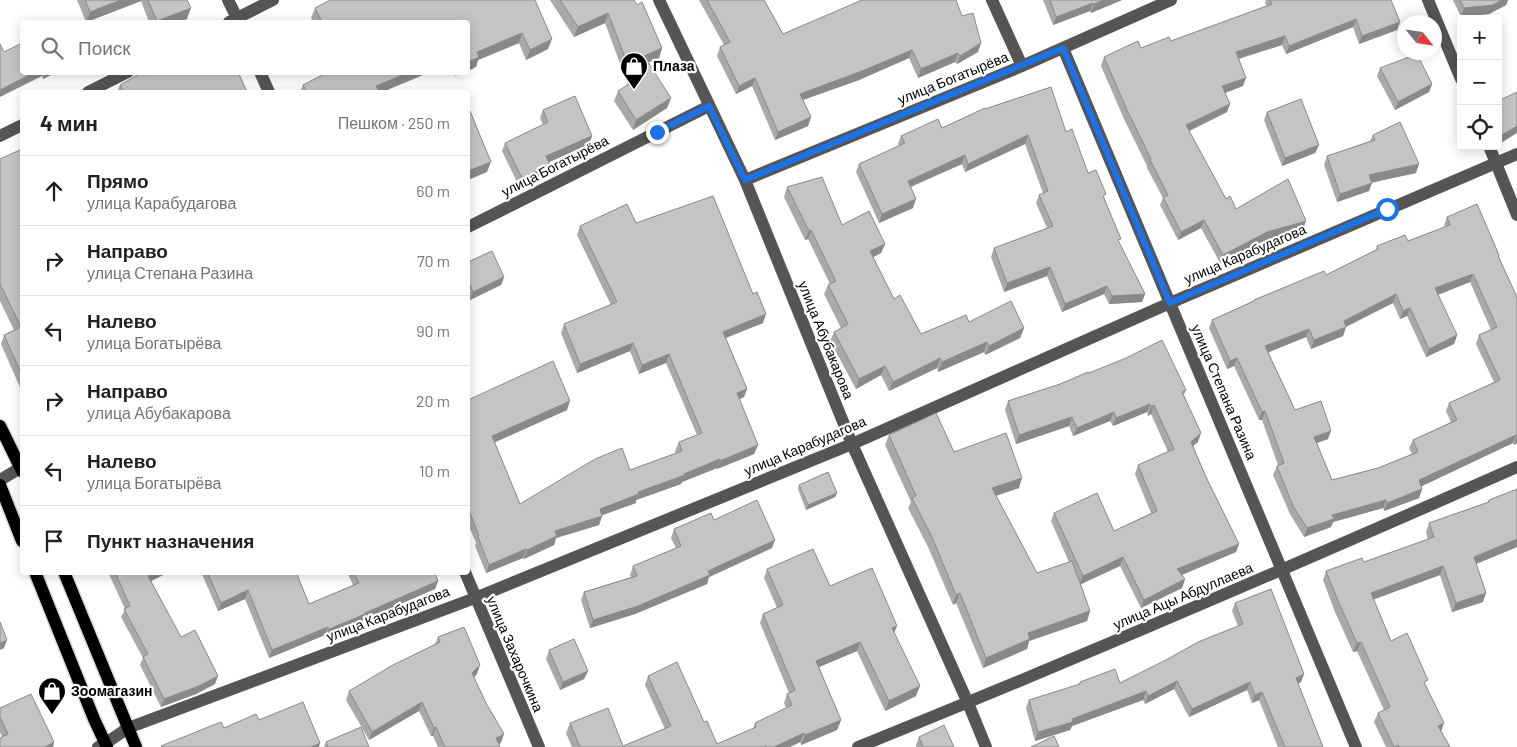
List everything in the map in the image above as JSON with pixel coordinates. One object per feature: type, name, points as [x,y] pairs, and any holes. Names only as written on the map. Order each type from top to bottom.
[{"type":"main road","points":[[0,426],[20,465]]},
{"type":"main road","points":[[0,485],[20,536]]},
{"type":"main road","points":[[36,575],[103,746]]},
{"type":"main road","points":[[65,575],[136,747]]},
{"type":"street","points":[[228,0],[235,20]]},
{"type":"street","points":[[237,20],[273,0]]},
{"type":"street","name":"улица Абубакарова","points":[[659,0],[745,180],[852,444],[986,747]]},
{"type":"street","points":[[992,0],[1022,66]]},
{"type":"street","name":"улица Богатырёва","points":[[745,180],[1022,66],[1171,0]]},
{"type":"street","points":[[1428,0],[1457,69]]},
{"type":"street","name":"улица Степана Разина","points":[[1063,48],[1356,747]]},
{"type":"street","points":[[92,90],[122,75]]},
{"type":"street","points":[[261,75],[268,90]]},
{"type":"street","name":"улица Богатырёва","points":[[470,226],[709,106]]},
{"type":"street","points":[[0,136],[20,126]]},
{"type":"street","points":[[1491,150],[1517,216]]},
{"type":"street","name":"улица Карабудагова","points":[[103,746],[128,728],[475,598],[852,444],[1170,303],[1517,154]]},
{"type":"street","name":"улица Ацы Абдуллаева","points":[[858,747],[968,703],[1282,570],[1517,467]]},
{"type":"street","points":[[0,480],[20,470]]},
{"type":"street","name":"улица Захарочкина","points":[[466,575],[540,747]]},
{"type":"building","points":[[85,0],[121,0],[90,12]]},
{"type":"building","points":[[148,0],[187,0],[191,8],[160,20],[157,20]]},
{"type":"building","points":[[330,0],[535,0],[552,39],[530,50],[522,33],[477,52],[479,57],[470,61],[470,20],[321,20],[315,8]]},
{"type":"building","points":[[560,0],[634,0],[637,5],[642,2],[662,48],[644,56],[671,98],[636,120],[618,91],[634,81],[608,13],[578,27]]},
{"type":"building","points":[[707,0],[764,0],[783,34],[862,0],[956,0],[962,16],[973,13],[981,43],[960,56],[958,53],[921,69],[912,50],[800,94],[811,117],[778,132],[755,78],[739,86],[720,47],[730,42]]},
{"type":"building","points":[[1050,0],[1104,0],[1056,17]]},
{"type":"building","points":[[1270,0],[1391,0],[1397,15],[1397,23],[1362,36],[1356,19],[1289,46],[1285,36],[1236,52],[1246,78],[1222,86],[1230,104],[1186,125],[1226,199],[1230,196],[1236,209],[1288,179],[1306,221],[1267,232],[1223,255],[1204,220],[1181,232],[1163,197],[1168,195],[1150,160],[1104,57],[1138,41],[1141,48],[1169,37],[1171,41],[1272,4]]},
{"type":"building","points":[[1460,0],[1502,0],[1493,5],[1464,8]]},
{"type":"building","points":[[0,44],[4,52],[20,44],[20,75],[29,75],[0,90]]},
{"type":"building","points":[[1401,60],[1420,60],[1432,84],[1398,102],[1380,68]]},
{"type":"building","points":[[138,75],[239,75],[246,90],[123,90],[120,85]]},
{"type":"building","points":[[322,75],[403,75],[376,86],[379,90],[306,90],[303,85]]},
{"type":"building","points":[[1051,87],[1066,132],[1072,129],[1088,173],[1096,170],[1106,194],[1103,196],[1121,239],[1118,240],[1145,294],[1112,296],[1107,286],[1065,304],[1050,267],[1007,283],[994,248],[1053,226],[1039,195],[1048,191],[1028,135],[968,164],[965,155],[908,181],[916,199],[882,214],[859,164],[905,143],[901,136],[938,119],[942,128],[985,108]]},
{"type":"building","points":[[1517,92],[1517,126],[1502,135],[1502,105],[1502,99]]},
{"type":"building","points":[[575,96],[592,136],[546,156],[550,165],[522,178],[505,143],[548,122],[543,110]]},
{"type":"building","points":[[1301,99],[1319,145],[1285,158],[1267,112]]},
{"type":"building","points":[[470,111],[491,162],[470,170]]},
{"type":"building","points":[[1400,122],[1419,164],[1369,175],[1372,183],[1340,194],[1327,156],[1375,140],[1373,135]]},
{"type":"building","points":[[20,150],[20,325],[0,284],[0,159]]},
{"type":"building","points":[[822,177],[842,225],[869,211],[885,244],[870,251],[894,299],[900,295],[921,334],[966,315],[969,322],[1011,301],[1024,328],[989,346],[987,342],[942,362],[940,358],[893,382],[885,366],[859,379],[834,332],[848,324],[828,285],[836,281],[787,187]]},
{"type":"building","points":[[713,196],[753,294],[757,292],[766,314],[723,332],[747,389],[737,393],[758,445],[638,492],[639,494],[600,509],[602,516],[555,531],[557,536],[489,565],[470,513],[470,399],[553,361],[570,401],[492,436],[520,504],[595,459],[622,448],[630,470],[682,451],[679,442],[702,433],[669,354],[642,365],[633,343],[580,364],[564,324],[617,302],[580,226],[627,204],[636,223]]},
{"type":"building","points":[[1477,204],[1517,297],[1517,436],[1419,480],[1422,489],[1387,503],[1386,500],[1332,515],[1334,519],[1307,528],[1293,506],[1277,466],[1284,463],[1265,411],[1262,412],[1237,358],[1230,361],[1212,320],[1324,271],[1326,275],[1378,249],[1377,246],[1405,235],[1408,241],[1450,225],[1447,217]],"holes":[[[1473,274],[1497,327],[1479,335],[1500,380],[1449,403],[1457,420],[1413,440],[1418,452],[1378,468],[1332,480],[1314,437],[1331,431],[1321,401],[1295,410],[1265,346],[1309,329],[1314,340],[1346,327],[1344,321],[1396,294],[1403,311],[1410,308],[1429,349],[1457,335],[1435,288]]]},
{"type":"building","points":[[492,251],[504,277],[473,292],[470,285],[470,261]]},
{"type":"building","points":[[20,327],[20,371],[4,335]]},
{"type":"building","points":[[1162,340],[1186,390],[1182,392],[1201,433],[1191,442],[1239,544],[1177,569],[1185,579],[1144,600],[1123,557],[1083,576],[1054,513],[1097,493],[1114,531],[1157,511],[1138,465],[1174,449],[1154,405],[1151,407],[1150,404],[1116,418],[1114,412],[1077,428],[1072,417],[1019,435],[1008,401],[1089,373],[1126,358]]},
{"type":"building","points":[[936,413],[954,452],[1006,433],[1022,478],[992,488],[1037,573],[1072,561],[1090,611],[1028,633],[1030,639],[986,658],[960,593],[956,595],[932,537],[912,498],[916,496],[889,435]]},
{"type":"building","points":[[828,472],[837,493],[808,505],[799,485]]},
{"type":"building","points":[[1517,489],[1517,539],[1474,557],[1486,593],[1456,603],[1443,566],[1371,593],[1391,641],[1407,633],[1428,680],[1424,682],[1444,723],[1438,726],[1450,747],[1399,747],[1398,745],[1394,747],[1378,713],[1390,707],[1361,642],[1357,643],[1326,571],[1362,558],[1364,562],[1434,537],[1429,523],[1489,502],[1489,500]]},
{"type":"building","points":[[757,500],[775,540],[708,571],[710,575],[638,606],[593,620],[584,592],[637,576],[633,566],[681,546],[674,529],[711,513],[714,520]]},
{"type":"building","points":[[813,549],[830,586],[872,568],[897,626],[892,628],[920,686],[889,701],[860,642],[816,661],[841,720],[805,735],[804,733],[774,747],[580,747],[570,723],[608,708],[623,746],[671,726],[648,676],[677,662],[704,722],[707,721],[717,744],[756,727],[755,723],[792,705],[787,694],[795,690],[763,614],[783,605],[767,569]]},
{"type":"building","points":[[116,575],[150,575],[148,576],[181,637],[195,630],[218,676],[199,686],[164,699],[143,657],[148,654],[124,609],[130,606]]},
{"type":"building","points":[[208,575],[297,575],[309,604],[359,583],[355,575],[435,575],[438,581],[329,629],[328,627],[272,650],[248,590],[221,603]]},
{"type":"building","points":[[1271,589],[1304,674],[1296,678],[1323,747],[1285,747],[1262,692],[1255,695],[1250,682],[1192,709],[1177,681],[1148,696],[1146,691],[1072,719],[1073,722],[1038,732],[1029,700],[1080,684],[1080,682],[1115,669],[1120,683],[1198,642],[1243,624],[1235,603]]},
{"type":"building","points":[[0,622],[7,640],[0,643]]},
{"type":"building","points":[[464,627],[480,665],[472,673],[486,703],[504,734],[496,738],[500,747],[445,747],[422,702],[372,732],[349,691],[393,665],[440,642],[438,637]]},
{"type":"building","points":[[574,639],[588,671],[563,682],[549,650]]},
{"type":"building","points":[[31,694],[54,742],[45,747],[0,747],[0,738],[8,734],[0,717],[0,708]]},
{"type":"building","points":[[303,702],[320,743],[311,747],[161,746],[221,722],[224,728],[256,714],[259,720]]},
{"type":"building","points":[[944,725],[954,747],[923,747],[919,737]]},
{"type":"building","points":[[361,727],[369,747],[328,747],[326,742]]},
{"type":"building","points":[[1054,736],[1059,747],[1031,747]]},
{"type":"place","name":"Плаза","points":[[634,90]]},
{"type":"place","name":"Зоомагазин","points":[[52,715]]},
{"type":"route","points":[[657,132],[709,106],[745,180],[1063,48],[1170,303],[1387,209]]}]
